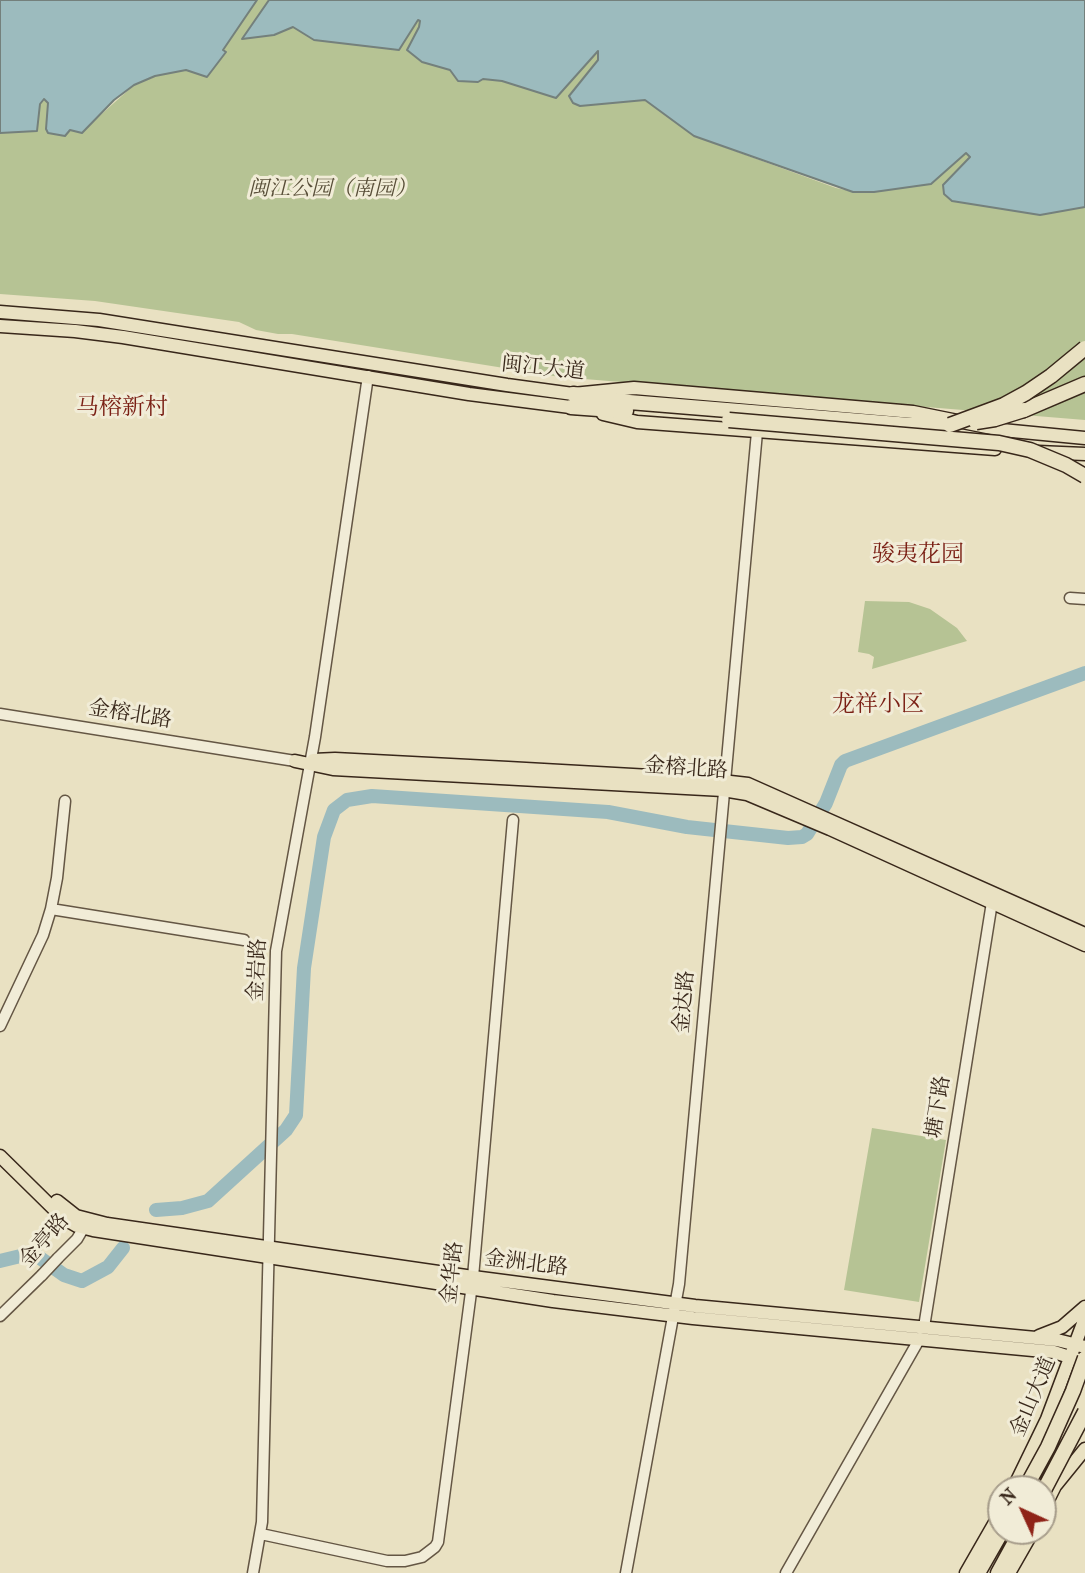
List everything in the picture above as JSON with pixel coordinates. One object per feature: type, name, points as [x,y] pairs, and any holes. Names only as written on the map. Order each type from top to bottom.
[{"type":"highway","points":[[950,425],[1004,405],[1026,393],[1085,348]]},
{"type":"highway","points":[[730,415],[950,425],[1004,416],[1085,384]]},
{"type":"highway","points":[[572,400],[999,443],[1030,450],[1066,465],[1085,477]]},
{"type":"highway","points":[[1033,1475],[1073,1391],[1081,1354]]},
{"type":"highway","points":[[1056,1475],[1085,1412]]},
{"type":"highway","points":[[978,1573],[994,1545]]},
{"type":"highway","points":[[998,1573],[1013,1545]]},
{"type":"main road","name":"闽江大道","points":[[0,312],[99,320],[485,382],[572,400],[637,422],[947,447],[1085,454]]},
{"type":"main road","name":"闽江大道","points":[[0,326],[96,334],[470,394],[572,400],[634,388],[913,412],[1026,434],[1085,438]]},
{"type":"main road","name":"金榕北路","points":[[295,761],[335,759],[723,785],[748,784],[992,898],[1085,945]]},
{"type":"main road","name":"金榕北路","points":[[992,898],[1085,934]]},
{"type":"main road","name":"金洲北路","points":[[0,1146],[86,1224]]},
{"type":"main road","name":"金洲北路","points":[[0,1156],[63,1218],[86,1224],[472,1283],[676,1309],[922,1333],[1081,1354]]},
{"type":"main road","points":[[1035,1338],[1062,1326],[1085,1307]]},
{"type":"main road","name":"金山大道","points":[[1021,1475],[1081,1354],[1085,1318]]},
{"type":"main road","name":"金洲北路","points":[[922,1333],[1035,1338],[1081,1354]]},
{"type":"main road","points":[[1057,1480],[1085,1449]]},
{"type":"main road","points":[[1023,1471],[1029,1475]]},
{"type":"main road","points":[[966,1573],[987,1536]]},
{"type":"main road","points":[[1009,1573],[1024,1545]]},
{"type":"street","name":"金岩路","points":[[253,1573],[261,1534],[276,951],[311,762],[369,376]]},
{"type":"street","name":"金达路","points":[[626,1573],[676,1309],[757,432]]},
{"type":"street","points":[[1070,598],[1085,599]]},
{"type":"street","name":"金榕北路","points":[[0,714],[295,761]]},
{"type":"street","points":[[0,1026],[43,935],[51,909],[65,801]]},
{"type":"street","name":"金华路","points":[[261,1534],[387,1561],[414,1559],[435,1547],[440,1534],[472,1283],[513,820]]},
{"type":"street","name":"塘下路","points":[[786,1573],[922,1333],[992,898]]},
{"type":"street","points":[[51,909],[244,940]]},
{"type":"street","name":"金亭路","points":[[0,1316],[58,1258],[86,1224]]},
{"type":"green space","name":"闽江公园（南园）","points":[[257,0],[269,0],[243,38],[274,35],[293,27],[314,40],[344,42],[418,20],[419,27],[407,50],[422,62],[450,70],[459,81],[502,81],[556,98],[598,51],[598,60],[569,95],[645,100],[694,136],[836,188],[860,193],[931,184],[966,152],[1024,212],[1040,215],[1085,207],[1085,420],[560,377],[292,334],[278,334],[256,330],[239,322],[95,301],[0,294],[0,133],[37,131],[40,104],[45,98],[48,103],[46,129],[70,130],[95,120],[134,85],[155,76],[186,70],[225,52],[222,50]]},
{"type":"green space","points":[[865,601],[909,602],[930,609],[957,628],[967,641],[872,669],[874,657],[858,652]]},
{"type":"green space","points":[[872,1128],[946,1140],[919,1302],[844,1290]]},
{"type":"water","points":[[0,0],[257,0],[223,50],[226,52],[207,77],[186,70],[155,76],[134,85],[114,100],[82,133],[70,130],[65,136],[48,133],[48,103],[44,99],[40,104],[37,131],[0,133]]},
{"type":"water","points":[[269,0],[1085,0],[1085,207],[1040,215],[952,201],[944,194],[943,185],[970,157],[966,153],[931,184],[874,192],[853,192],[694,136],[645,100],[580,106],[573,103],[569,96],[598,60],[598,51],[556,98],[502,81],[458,81],[450,70],[422,62],[407,50],[419,27],[418,20],[399,50],[314,40],[293,27],[274,35],[242,39]]},
{"type":"waterway","points":[[156,1210],[182,1208],[208,1201],[286,1130],[296,1115],[304,968],[324,837],[334,810],[347,800],[372,796],[608,812],[687,827],[788,838],[802,837],[807,834],[826,803],[845,761],[1085,673]]},
{"type":"waterway","points":[[0,1261],[33,1253],[64,1275],[82,1281],[108,1267],[123,1248]]},
{"type":"district","name":"马榕新村","points":[[122,408]]},
{"type":"district","name":"骏夷花园","points":[[918,555]]},
{"type":"district","name":"龙祥小区","points":[[878,705]]}]
